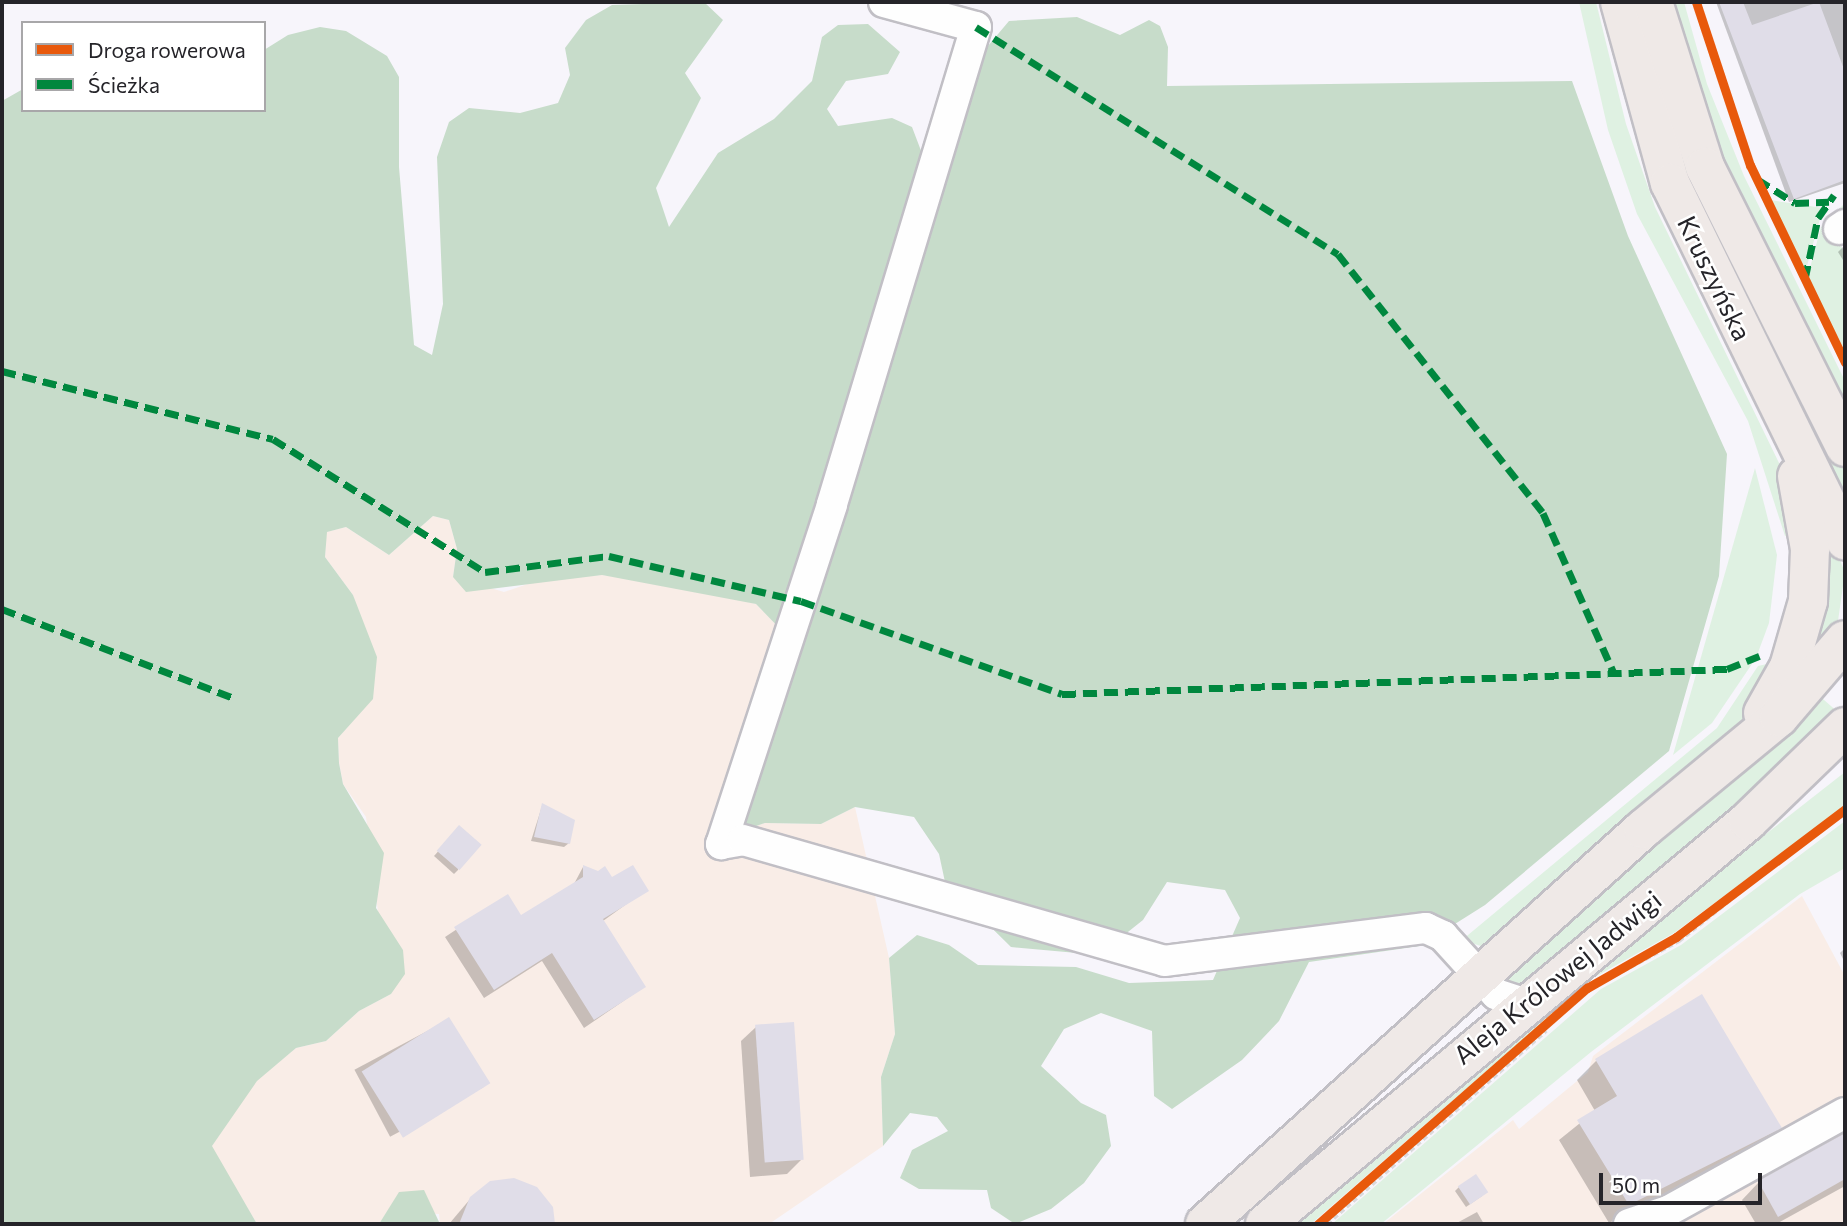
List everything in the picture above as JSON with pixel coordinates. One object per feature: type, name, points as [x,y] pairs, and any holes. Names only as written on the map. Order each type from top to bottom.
[{"type":"main road","name":"Kruszyńska","points":[[1619,2],[1666,172],[1845,541]]},
{"type":"main road","name":"Kruszyńska","points":[[1653,2],[1705,167],[1845,447]]},
{"type":"main road","points":[[1720,763],[1777,691],[1804,618],[1809,542],[1790,432]]},
{"type":"main road","points":[[1720,763],[1779,717],[1845,640]]},
{"type":"main road","name":"Aleja Królowej Jadwigi","points":[[1265,1224],[1543,1016],[1845,727]]},
{"type":"main road","points":[[1748,821],[1809,789],[1845,761]]},
{"type":"main road","name":"Aleja Królowej Jadwigi","points":[[1205,1224],[1720,763]]},
{"type":"lane","points":[[884,2],[976,27],[832,505],[721,844],[743,840],[1130,957],[1202,960],[1407,926],[1443,936],[1496,994],[1543,1016]]},
{"type":"lane","points":[[1629,1224],[1668,1211],[1845,1113]]},
{"type":"path","points":[[1598,983],[1676,937],[1792,845]]},
{"type":"path","points":[[1598,983],[1679,941],[1785,856]]},
{"type":"path","points":[[1318,1224],[1543,1016]]},
{"type":"path","points":[[1327,1224],[1543,1016]]},
{"type":"shaded area","points":[[433,516],[449,520],[457,549],[453,577],[504,592],[542,579],[602,575],[679,585],[756,604],[785,634],[745,830],[765,823],[821,824],[855,807],[889,958],[895,1034],[881,1077],[883,1146],[769,1224],[440,1224],[439,1214],[387,1212],[379,1224],[257,1224],[211,1147],[256,1081],[296,1048],[326,1041],[359,1011],[391,994],[403,950],[379,920],[366,817],[343,784],[339,762],[338,738],[373,698],[353,595],[325,557],[326,532],[346,527],[389,555]]},
{"type":"shaded area","points":[[1802,896],[1845,976],[1845,1224],[1383,1224],[1513,1120],[1519,1129],[1588,1072],[1593,1056]]},
{"type":"green space","points":[[704,2],[723,20],[685,73],[701,98],[656,188],[669,227],[718,153],[774,119],[812,81],[822,37],[838,25],[868,24],[900,52],[888,74],[846,81],[827,109],[838,126],[892,118],[912,127],[931,177],[977,59],[1009,21],[1077,17],[1120,35],[1149,20],[1160,26],[1168,47],[1167,86],[1572,81],[1628,236],[1727,454],[1719,576],[1669,751],[1485,905],[1420,946],[1309,962],[1279,1021],[1242,1060],[1172,1109],[1154,1096],[1152,1031],[1101,1013],[1064,1029],[1041,1066],[1081,1103],[1106,1115],[1111,1146],[1084,1183],[1051,1209],[1015,1224],[991,1208],[987,1190],[919,1189],[900,1178],[912,1150],[948,1131],[937,1117],[910,1113],[883,1146],[881,1077],[895,1034],[889,958],[917,935],[949,945],[978,965],[1076,967],[1129,983],[1213,980],[1240,918],[1225,890],[1167,882],[1143,920],[1099,955],[1011,947],[945,882],[939,854],[914,817],[855,807],[821,824],[765,823],[745,830],[731,818],[785,634],[756,604],[602,575],[466,592],[453,577],[457,549],[449,520],[433,516],[389,555],[346,527],[327,532],[325,557],[353,595],[377,657],[373,699],[338,738],[339,763],[343,784],[384,853],[376,908],[403,950],[405,974],[391,994],[359,1011],[326,1041],[296,1048],[257,1081],[212,1146],[257,1224],[2,1224],[2,101],[21,90],[21,112],[266,112],[266,49],[288,35],[320,27],[346,31],[387,56],[399,77],[399,167],[414,345],[432,355],[443,304],[437,157],[449,122],[469,108],[520,113],[558,103],[570,75],[565,48],[586,20],[612,5]]},
{"type":"green space","points":[[1579,2],[1596,2],[1626,124],[1655,207],[1780,465],[1800,534],[1785,536],[1748,421],[1637,214],[1608,130]]},
{"type":"green space","points":[[1666,2],[1684,2],[1707,84],[1744,176],[1845,381],[1845,422],[1729,183]]},
{"type":"green space","points":[[1770,200],[1823,208],[1805,273],[1792,249]]},
{"type":"green space","points":[[1845,203],[1838,241],[1845,253],[1845,352],[1807,279],[1821,227]]},
{"type":"green space","points":[[1736,280],[1845,469],[1845,511]]},
{"type":"green space","points":[[1755,468],[1777,555],[1769,623],[1756,658],[1712,723],[1673,755]]},
{"type":"green space","points":[[1834,547],[1845,572],[1837,628],[1803,655],[1819,554]]},
{"type":"green space","points":[[1767,664],[1778,668],[1746,720],[1484,947],[1462,940],[1717,728],[1758,666]]},
{"type":"green space","points":[[1815,692],[1840,714],[1748,801],[1519,989],[1496,985]]},
{"type":"green space","points":[[1845,772],[1845,806],[1674,933],[1593,978],[1311,1224],[1286,1224],[1604,961]]},
{"type":"green space","points":[[1845,821],[1845,868],[1800,894],[1591,1052],[1381,1224],[1332,1224],[1601,989],[1681,945]]},
{"type":"green space","points":[[424,1190],[440,1224],[379,1224],[399,1192]]},
{"type":"building","points":[[1719,2],[1743,2],[1752,25],[1819,2],[1845,72],[1845,180],[1794,199]]},
{"type":"building","points":[[542,803],[575,820],[570,844],[534,837]]},
{"type":"building","points":[[459,825],[482,845],[459,870],[437,851]]},
{"type":"building","points":[[583,865],[598,871],[605,866],[612,877],[633,865],[649,891],[603,919],[646,987],[594,1020],[552,953],[494,990],[454,927],[508,894],[521,915],[583,877]]},
{"type":"building","points":[[1702,994],[1782,1128],[1629,1205],[1577,1120],[1617,1096],[1595,1059]]},
{"type":"building","points":[[449,1017],[490,1083],[403,1138],[362,1072]]},
{"type":"building","points":[[794,1022],[804,1160],[765,1162],[755,1025]]},
{"type":"building","points":[[1845,1133],[1845,1179],[1778,1217],[1758,1181]]},
{"type":"building","points":[[1476,1174],[1488,1192],[1470,1205],[1458,1186]]},
{"type":"building","points":[[514,1178],[537,1187],[553,1207],[555,1224],[459,1224],[470,1197],[490,1181]]},
{"type":"marked path","points":[[976,27],[1338,254],[1543,513],[1614,673]]},
{"type":"marked path","points":[[1757,179],[1795,203],[1829,202]]},
{"type":"marked path","points":[[1805,279],[1818,218],[1834,195]]},
{"type":"marked path","points":[[2,371],[273,439],[485,572],[609,556],[801,601],[1062,694],[1727,669],[1764,654]]},
{"type":"marked path","points":[[2,609],[234,698]]},
{"type":"cycle path","points":[[1696,2],[1750,165],[1845,362]]},
{"type":"cycle path","points":[[1318,1224],[1587,988],[1676,937],[1845,809]]}]
